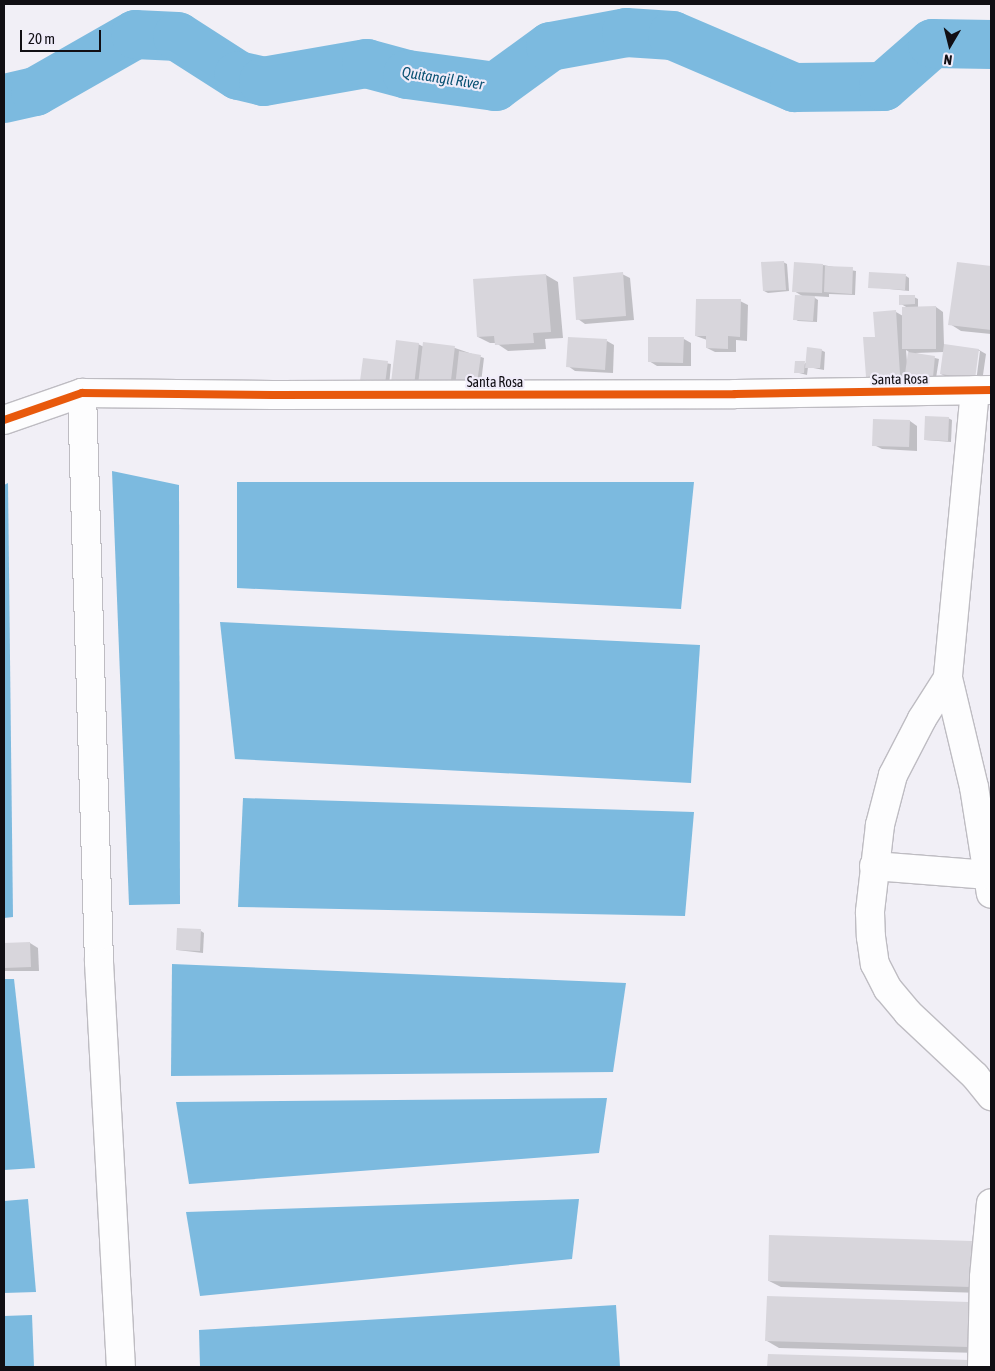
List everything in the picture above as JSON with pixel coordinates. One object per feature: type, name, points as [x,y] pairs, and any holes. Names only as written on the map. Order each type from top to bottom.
[{"type":"street","name":"Santa Rosa","points":[[4,420],[82,393],[273,395],[725,394],[983,390]]},
{"type":"street","points":[[874,866],[991,878],[974,787],[948,678],[981,458],[983,390]]},
{"type":"street","points":[[82,393],[99,962],[121,1367]]},
{"type":"street","points":[[948,678],[922,719],[893,775],[880,825],[874,866],[870,912],[871,937],[875,964],[888,989],[908,1013],[975,1076],[991,1096]]},
{"type":"street","points":[[982,1367],[984,1277],[991,1203]]},
{"type":"water","points":[[112,471],[179,485],[180,904],[129,905]]},
{"type":"water","points":[[237,482],[694,482],[681,609],[237,588]]},
{"type":"water","points":[[8,483],[13,917],[4,918],[4,485]]},
{"type":"water","points":[[220,622],[700,645],[691,783],[235,759]]},
{"type":"water","points":[[243,798],[694,812],[685,916],[238,907]]},
{"type":"water","points":[[172,964],[626,983],[613,1072],[171,1076]]},
{"type":"water","points":[[4,979],[14,979],[35,1168],[4,1170]]},
{"type":"water","points":[[607,1098],[599,1153],[189,1184],[176,1102]]},
{"type":"water","points":[[28,1199],[36,1292],[4,1293],[4,1201]]},
{"type":"water","points":[[579,1199],[572,1259],[200,1296],[186,1212]]},
{"type":"water","points":[[616,1305],[620,1367],[200,1367],[199,1330]]},
{"type":"water","points":[[32,1315],[34,1367],[4,1367],[4,1316]]},
{"type":"building","points":[[784,261],[786,290],[763,291],[761,262]]},
{"type":"building","points":[[794,262],[823,264],[822,293],[792,292]]},
{"type":"building","points":[[957,262],[991,266],[991,330],[948,325]]},
{"type":"building","points":[[825,266],[853,267],[852,294],[824,292]]},
{"type":"building","points":[[623,272],[626,316],[576,320],[573,277]]},
{"type":"building","points":[[869,272],[906,274],[905,290],[868,288]]},
{"type":"building","points":[[546,274],[551,332],[533,333],[534,343],[495,345],[494,336],[477,337],[473,279]]},
{"type":"building","points":[[795,295],[815,296],[813,321],[793,320]]},
{"type":"building","points":[[899,295],[915,295],[915,304],[899,305]]},
{"type":"building","points":[[696,299],[741,299],[740,337],[728,336],[728,349],[706,348],[706,336],[695,336]]},
{"type":"building","points":[[936,306],[936,349],[902,349],[902,307]]},
{"type":"building","points":[[896,310],[900,374],[866,377],[863,337],[875,337],[873,312]]},
{"type":"building","points":[[568,337],[607,339],[605,370],[566,367]]},
{"type":"building","points":[[648,337],[684,337],[683,363],[648,362]]},
{"type":"building","points":[[396,340],[419,343],[414,386],[391,383]]},
{"type":"building","points":[[423,342],[455,346],[450,389],[418,385]]},
{"type":"building","points":[[944,344],[979,349],[975,379],[940,374]]},
{"type":"building","points":[[807,347],[822,349],[820,368],[805,368]]},
{"type":"building","points":[[459,351],[481,355],[476,390],[455,387]]},
{"type":"building","points":[[908,352],[935,356],[933,377],[905,374]]},
{"type":"building","points":[[363,358],[388,361],[385,384],[360,381]]},
{"type":"building","points":[[795,361],[805,361],[804,373],[794,373]]},
{"type":"building","points":[[925,416],[949,417],[948,441],[924,440]]},
{"type":"building","points":[[873,419],[910,420],[909,447],[872,446]]},
{"type":"building","points":[[177,928],[201,929],[200,951],[176,950]]},
{"type":"building","points":[[30,942],[31,967],[4,968],[4,943]]},
{"type":"building","points":[[769,1235],[972,1241],[970,1287],[768,1281]]},
{"type":"building","points":[[767,1296],[969,1302],[968,1347],[765,1341]]},
{"type":"building","points":[[768,1354],[970,1360],[970,1367],[767,1367]]},
{"type":"waterway","name":"Quitangil River","points":[[4,98],[35,91],[135,34],[177,36],[238,75],[263,81],[366,63],[407,74],[495,86],[550,46],[626,32],[672,35],[794,87],[883,86],[932,43],[991,44]]},
{"type":"cycle path","points":[[4,420],[82,393],[273,395],[735,394],[991,390]]}]
